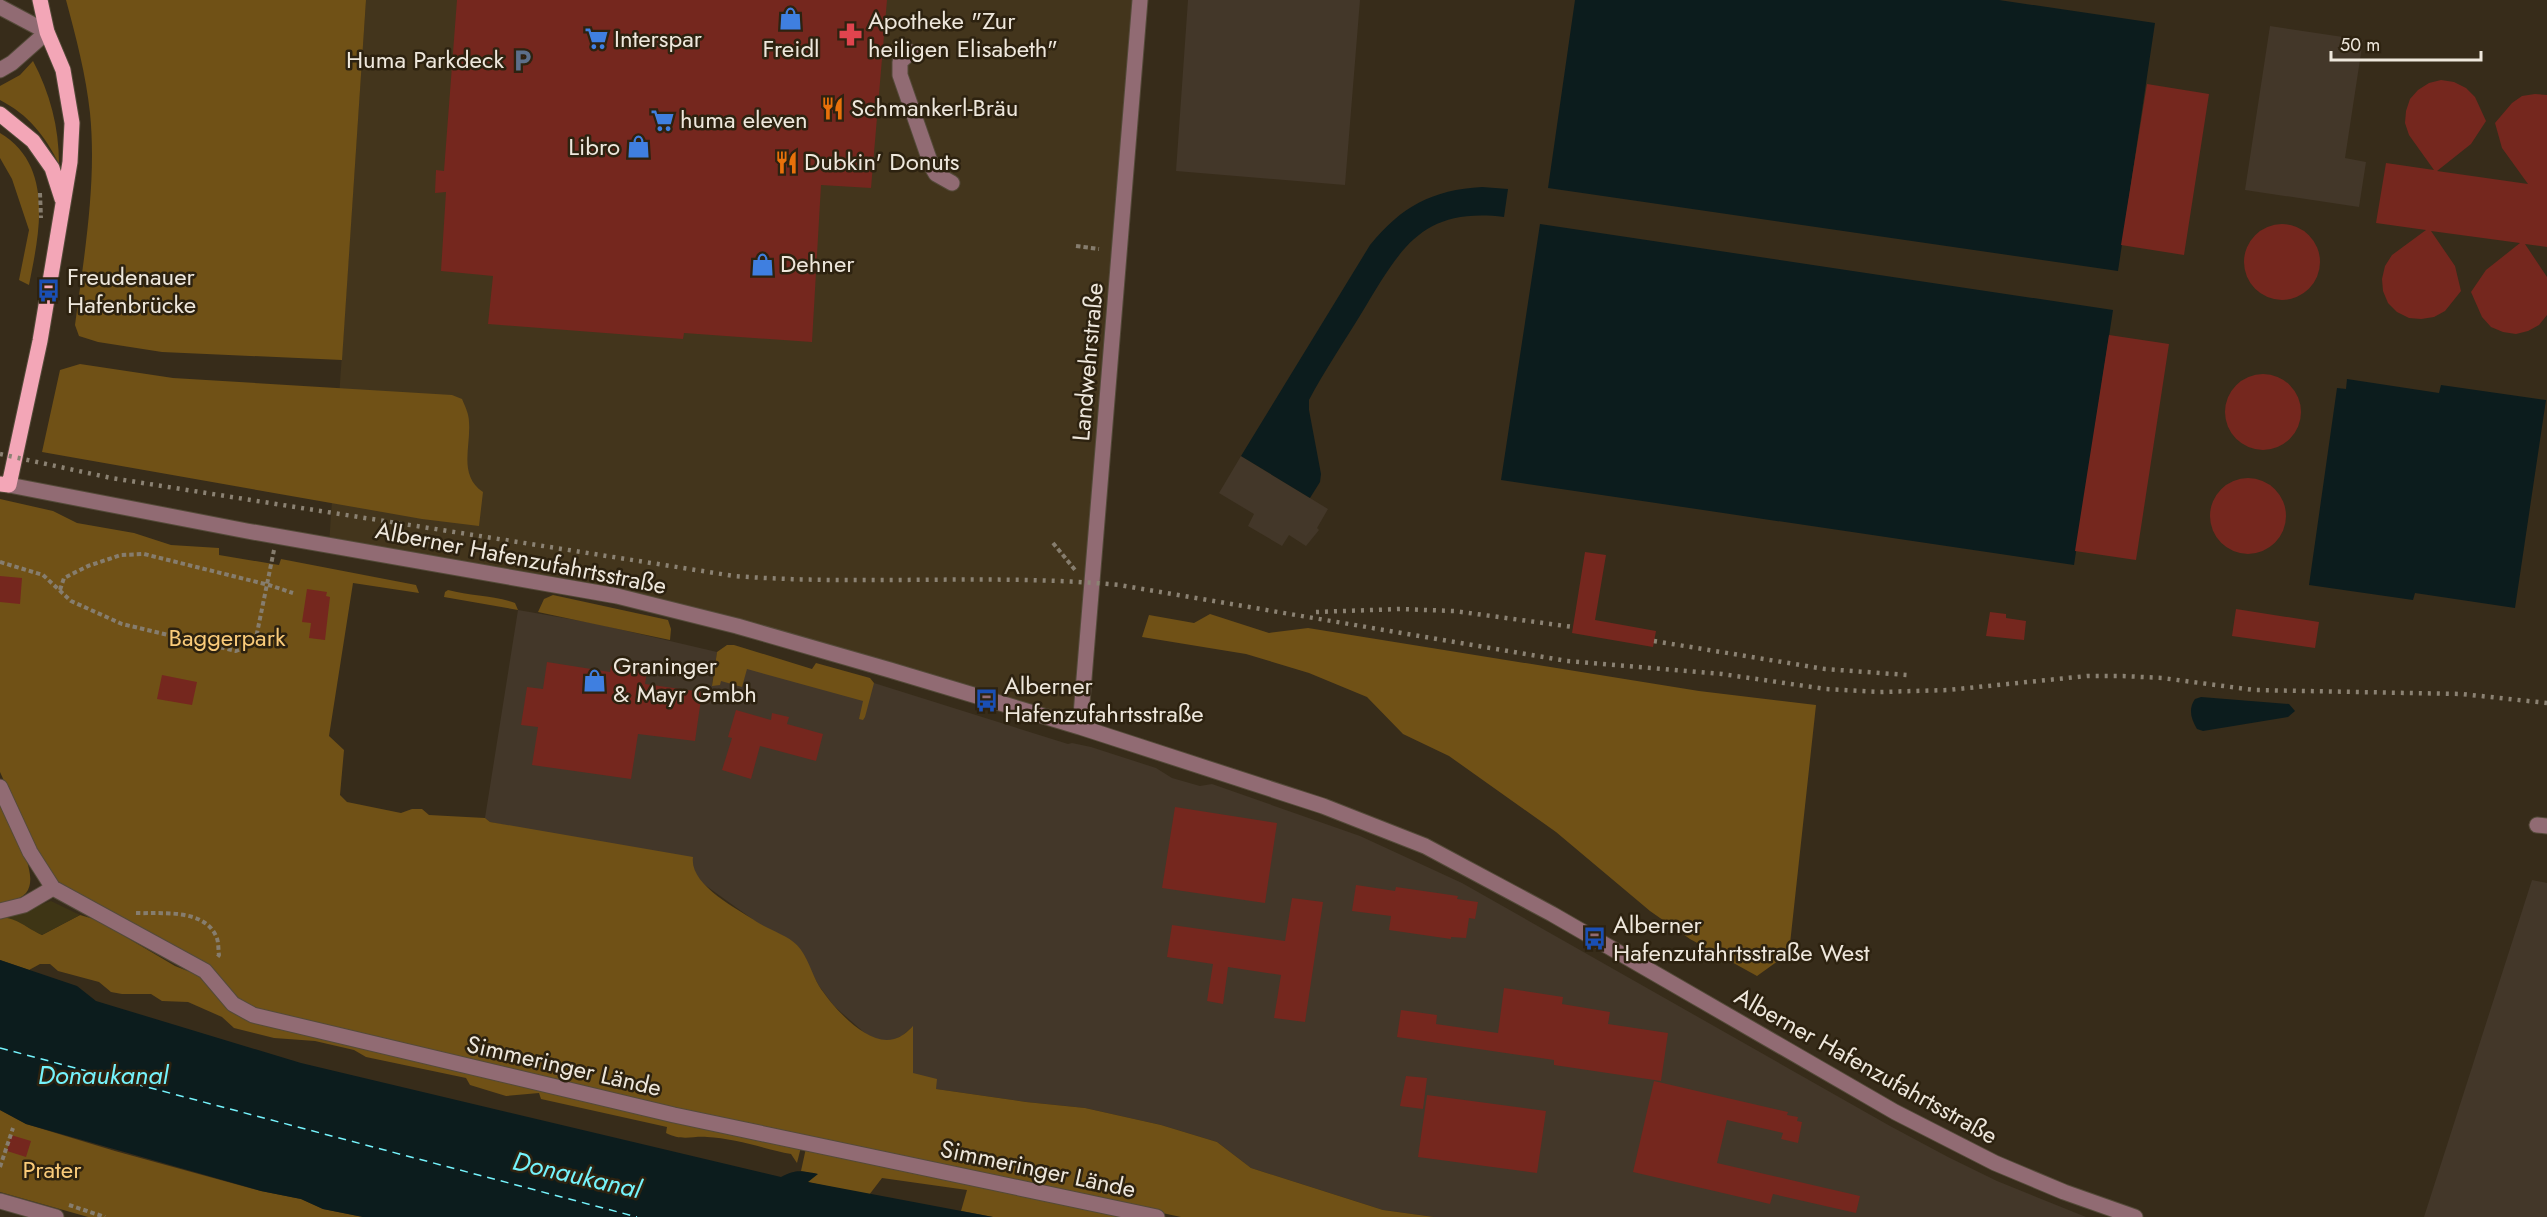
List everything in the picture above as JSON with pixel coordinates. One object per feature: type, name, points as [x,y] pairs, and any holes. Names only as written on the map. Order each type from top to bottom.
[{"type":"main road","points":[[4,484],[40,341],[70,162],[72,123],[63,70],[47,32],[40,0]]},
{"type":"main road","points":[[0,114],[33,141],[52,168],[63,202]]},
{"type":"street","name":"Landwehrstraße","points":[[1080,727],[1140,0]]},
{"type":"street","points":[[0,7],[47,32],[12,63],[0,70]]},
{"type":"street","points":[[911,52],[900,62],[900,75],[932,167],[936,174],[952,183]]},
{"type":"street","name":"Alberner Hafenzufahrtsstraße","points":[[4,484],[277,536],[617,596],[802,645],[1080,727],[1323,806],[1425,846],[1552,914],[1895,1112],[1995,1163],[2064,1192],[2135,1217]]},
{"type":"street","points":[[0,787],[30,852],[53,888],[24,905],[0,911]]},
{"type":"street","name":"Simmeringer Lände","points":[[53,888],[205,971],[232,1004],[241,1010],[276,1022],[684,1118],[1157,1217]]},
{"type":"street","points":[[0,1201],[31,1213],[56,1217]]},
{"type":"path","points":[[37,182],[42,201],[41,225]]},
{"type":"path","points":[[1076,246],[1099,249]]},
{"type":"path","points":[[0,562],[43,575],[71,601],[122,624],[236,651],[255,643],[269,585],[277,536]]},
{"type":"path","points":[[1053,543],[1076,572]]},
{"type":"path","points":[[60,590],[64,578],[88,566],[121,555],[144,554],[293,593]]},
{"type":"path","points":[[103,916],[117,912],[184,915],[203,922],[211,928],[217,938],[219,956],[205,971]]},
{"type":"path","points":[[0,1167],[13,1128]]},
{"type":"shaded area","points":[[366,0],[1140,0],[1080,727],[737,626],[329,545]]},
{"type":"shaded area","points":[[1188,0],[1360,0],[1345,185],[1176,171]]},
{"type":"shaded area","points":[[2270,26],[2363,40],[2345,158],[2366,162],[2359,207],[2245,190]]},
{"type":"shaded area","points":[[1241,456],[1328,509],[1317,528],[1319,530],[1306,546],[1289,535],[1282,546],[1248,526],[1254,514],[1219,493]]},
{"type":"shaded area","points":[[518,610],[593,623],[717,652],[712,685],[746,669],[812,669],[874,683],[1068,744],[1091,747],[1156,768],[1172,778],[1200,786],[1212,784],[1360,836],[1462,883],[1948,1157],[1997,1181],[2086,1217],[1434,1217],[1383,1210],[1251,1168],[1217,1142],[1161,1125],[1085,1108],[936,1089],[913,1074],[912,1027],[902,1036],[892,1040],[879,1040],[867,1035],[834,1006],[819,986],[797,945],[766,929],[698,880],[692,866],[490,822],[485,818]]},
{"type":"shaded area","points":[[2532,880],[2547,883],[2547,1217],[2424,1217]]},
{"type":"green space","points":[[66,0],[366,0],[342,360],[162,352],[98,342],[79,336],[75,325],[91,193],[92,139],[86,85]]},
{"type":"green space","points":[[33,61],[52,111],[59,164],[48,144],[28,119],[0,100],[0,86],[20,75]]},
{"type":"green space","points":[[0,133],[17,147],[29,164],[36,182],[39,223],[29,285],[19,280],[29,230],[12,179],[0,158]]},
{"type":"green space","points":[[80,364],[173,378],[452,395],[462,399],[469,419],[468,469],[475,485],[483,492],[479,526],[422,519],[42,452],[60,370]]},
{"type":"green space","name":"Baggerpark","points":[[0,499],[53,511],[77,523],[134,533],[171,545],[219,548],[219,555],[279,565],[281,559],[416,585],[419,593],[353,583],[329,736],[344,750],[340,795],[347,802],[401,813],[412,809],[422,809],[429,815],[485,818],[490,822],[693,857],[698,877],[716,895],[757,922],[788,938],[801,949],[819,986],[832,1004],[851,1023],[873,1037],[884,1040],[900,1037],[913,1026],[913,1073],[937,1079],[936,1089],[1085,1108],[1161,1125],[1217,1142],[1251,1168],[1383,1210],[1434,1217],[1181,1217],[658,1106],[250,1008],[58,882],[40,860],[0,772]]},
{"type":"green space","points":[[448,590],[507,600],[515,603],[518,610],[444,597]]},
{"type":"green space","points":[[553,595],[668,620],[671,629],[670,640],[538,612],[544,599]]},
{"type":"green space","points":[[1210,614],[1269,633],[1308,628],[1699,691],[1816,705],[1789,953],[1757,976],[1690,939],[1650,911],[1556,832],[1449,756],[1403,734],[1367,697],[1309,673],[1246,654],[1142,637],[1149,615],[1194,623]]},
{"type":"green space","points":[[727,645],[734,645],[812,669],[816,663],[870,678],[874,683],[865,717],[863,720],[859,719],[863,701],[747,669],[742,687],[721,681],[720,685],[712,686],[717,652]]},
{"type":"green space","points":[[0,805],[27,862],[30,884],[26,893],[0,905]]},
{"type":"green space","points":[[80,915],[97,920],[175,966],[203,977],[227,1006],[801,1147],[797,1163],[791,1154],[728,1139],[677,1137],[666,1133],[667,1127],[541,1099],[539,1093],[506,1096],[470,1085],[466,1078],[366,1057],[354,1050],[315,1041],[274,1038],[234,1028],[222,1017],[188,1002],[162,1001],[151,994],[111,992],[99,982],[58,971],[50,964],[40,964],[29,970],[0,960],[0,917],[13,918],[42,935]]},
{"type":"green space","name":"Prater","points":[[0,1110],[26,1124],[115,1151],[261,1191],[301,1199],[323,1209],[363,1217],[88,1217],[0,1192]]},
{"type":"green space","points":[[806,1148],[1134,1217],[993,1217],[961,1211],[967,1190],[882,1178],[869,1195],[807,1182],[817,1174],[801,1171]]},
{"type":"sand","points":[[51,901],[80,915],[42,935],[17,921],[0,917],[21,912]]},
{"type":"water","points":[[1575,0],[1999,0],[2155,23],[2118,271],[1548,188]]},
{"type":"water","points":[[1482,187],[1508,189],[1504,217],[1475,216],[1452,219],[1432,226],[1416,238],[1388,270],[1315,389],[1309,400],[1309,410],[1321,474],[1320,482],[1310,498],[1241,456],[1370,245],[1382,231],[1419,202],[1448,192]]},
{"type":"water","points":[[1540,224],[2113,310],[2074,565],[1501,480]]},
{"type":"water","points":[[2347,379],[2439,393],[2441,385],[2546,400],[2515,608],[2415,593],[2413,600],[2309,585],[2337,388],[2346,389]]},
{"type":"water","points":[[2201,697],[2289,704],[2295,711],[2288,717],[2203,731],[2197,729],[2191,714],[2195,699]]},
{"type":"water","name":"Donaukanal","points":[[0,960],[77,986],[96,1001],[301,1063],[781,1177],[799,1171],[818,1174],[808,1182],[993,1217],[363,1217],[323,1209],[301,1199],[261,1191],[26,1124],[0,1110]]},
{"type":"building","points":[[457,0],[887,0],[871,188],[821,185],[812,342],[684,333],[683,339],[488,324],[493,276],[441,271],[446,192],[435,193],[436,170],[444,171]]},
{"type":"building","points":[[2441,80],[2454,82],[2466,88],[2475,97],[2486,121],[2471,144],[2437,171],[2528,184],[2502,148],[2495,123],[2512,103],[2522,96],[2547,95],[2547,247],[2525,244],[2547,277],[2547,315],[2539,325],[2528,331],[2516,334],[2491,327],[2482,317],[2471,292],[2486,270],[2520,243],[2431,231],[2455,266],[2461,291],[2445,311],[2434,317],[2409,318],[2397,312],[2388,303],[2383,291],[2382,279],[2385,266],[2392,255],[2426,230],[2376,223],[2386,163],[2434,170],[2409,135],[2405,123],[2410,99],[2429,83]]},
{"type":"building","points":[[2147,84],[2209,94],[2184,255],[2121,245]]},
{"type":"building","points":[[2282,224],[2296,227],[2309,235],[2317,248],[2320,262],[2317,276],[2309,289],[2296,297],[2282,300],[2268,297],[2255,289],[2247,276],[2244,262],[2247,248],[2255,235],[2268,227]]},
{"type":"building","points":[[2109,335],[2169,344],[2136,560],[2075,551]]},
{"type":"building","points":[[2263,374],[2277,377],[2290,385],[2298,398],[2301,412],[2298,426],[2290,439],[2277,447],[2263,450],[2249,447],[2236,439],[2228,426],[2225,412],[2228,398],[2236,385],[2249,377]]},
{"type":"building","points":[[2248,478],[2262,481],[2275,489],[2283,502],[2286,516],[2283,530],[2275,543],[2262,551],[2248,554],[2234,551],[2221,543],[2213,530],[2210,516],[2213,502],[2221,489],[2234,481]]},
{"type":"building","points":[[1585,552],[1606,555],[1595,620],[1656,631],[1653,647],[1572,633]]},
{"type":"building","points":[[0,576],[22,578],[20,604],[0,602]]},
{"type":"building","points":[[307,589],[327,592],[326,596],[330,597],[325,640],[309,638],[311,623],[302,622]]},
{"type":"building","points":[[2236,609],[2319,622],[2315,648],[2232,636]]},
{"type":"building","points":[[1990,612],[2006,614],[2006,618],[2026,621],[2024,640],[1986,636]]},
{"type":"building","points":[[547,662],[610,672],[611,666],[647,671],[645,684],[702,692],[695,741],[638,734],[631,779],[532,765],[538,727],[521,725],[527,687],[543,689]]},
{"type":"building","points":[[162,675],[197,682],[192,705],[157,699]]},
{"type":"building","points":[[736,710],[771,720],[772,713],[789,717],[787,724],[823,734],[816,761],[760,746],[751,779],[722,770],[732,738],[728,737]]},
{"type":"building","points":[[1175,807],[1277,823],[1265,903],[1162,888]]},
{"type":"building","points":[[1356,885],[1395,891],[1396,887],[1458,896],[1457,899],[1478,902],[1475,919],[1469,918],[1466,938],[1451,937],[1451,939],[1389,930],[1391,916],[1352,911]]},
{"type":"building","points":[[1292,898],[1323,902],[1305,1022],[1274,1018],[1281,975],[1228,967],[1223,1004],[1207,1001],[1213,964],[1167,957],[1172,925],[1285,941]]},
{"type":"building","points":[[1504,988],[1563,997],[1562,1004],[1610,1012],[1608,1024],[1668,1033],[1661,1081],[1554,1065],[1554,1060],[1397,1037],[1401,1010],[1437,1015],[1436,1024],[1498,1033]]},
{"type":"building","points":[[1406,1076],[1427,1078],[1423,1109],[1400,1106]]},
{"type":"building","points":[[1654,1081],[1788,1112],[1787,1115],[1798,1117],[1797,1121],[1802,1122],[1798,1143],[1781,1139],[1783,1133],[1727,1120],[1717,1163],[1860,1196],[1856,1213],[1773,1194],[1770,1204],[1633,1172]]},
{"type":"building","points":[[1427,1095],[1546,1111],[1537,1173],[1418,1157]]},
{"type":"building","points":[[11,1135],[31,1141],[26,1157],[7,1151]]},
{"type":"ferry route","points":[[0,1048],[637,1217]]},
{"type":"railway","points":[[0,454],[111,478],[734,576],[830,580],[1023,580],[1119,585],[1567,661],[1722,674],[1826,689],[1880,692],[1948,690],[2087,676],[2123,676],[2162,678],[2254,690],[2462,694],[2547,703]]},
{"type":"railway","points":[[1316,612],[1400,609],[1454,611],[1573,627]]},
{"type":"railway","points":[[1654,641],[1825,669],[1907,675]]},
{"type":"place","name":"Freidl","points":[[791,19]]},
{"type":"place","name":"Apotheke \"Zur heiligen Elisabeth\"","points":[[850,35]]},
{"type":"place","name":"Interspar","points":[[596,39]]},
{"type":"place","name":"Huma Parkdeck","points":[[522,60]]},
{"type":"place","name":"Schmankerl-Bräu","points":[[833,108]]},
{"type":"place","name":"huma eleven","points":[[662,120]]},
{"type":"place","name":"Libro","points":[[638,147]]},
{"type":"place","name":"Dubkin' Donuts","points":[[786,162]]},
{"type":"place","name":"Dehner","points":[[762,264]]},
{"type":"place","name":"Freudenauer Hafenbrücke","points":[[49,291]]},
{"type":"place","name":"Graninger & Mayr Gmbh","points":[[595,680]]},
{"type":"place","name":"Alberner Hafenzufahrtsstraße","points":[[986,700]]},
{"type":"place","name":"Alberner Hafenzufahrtsstraße West","points":[[1595,939]]}]
